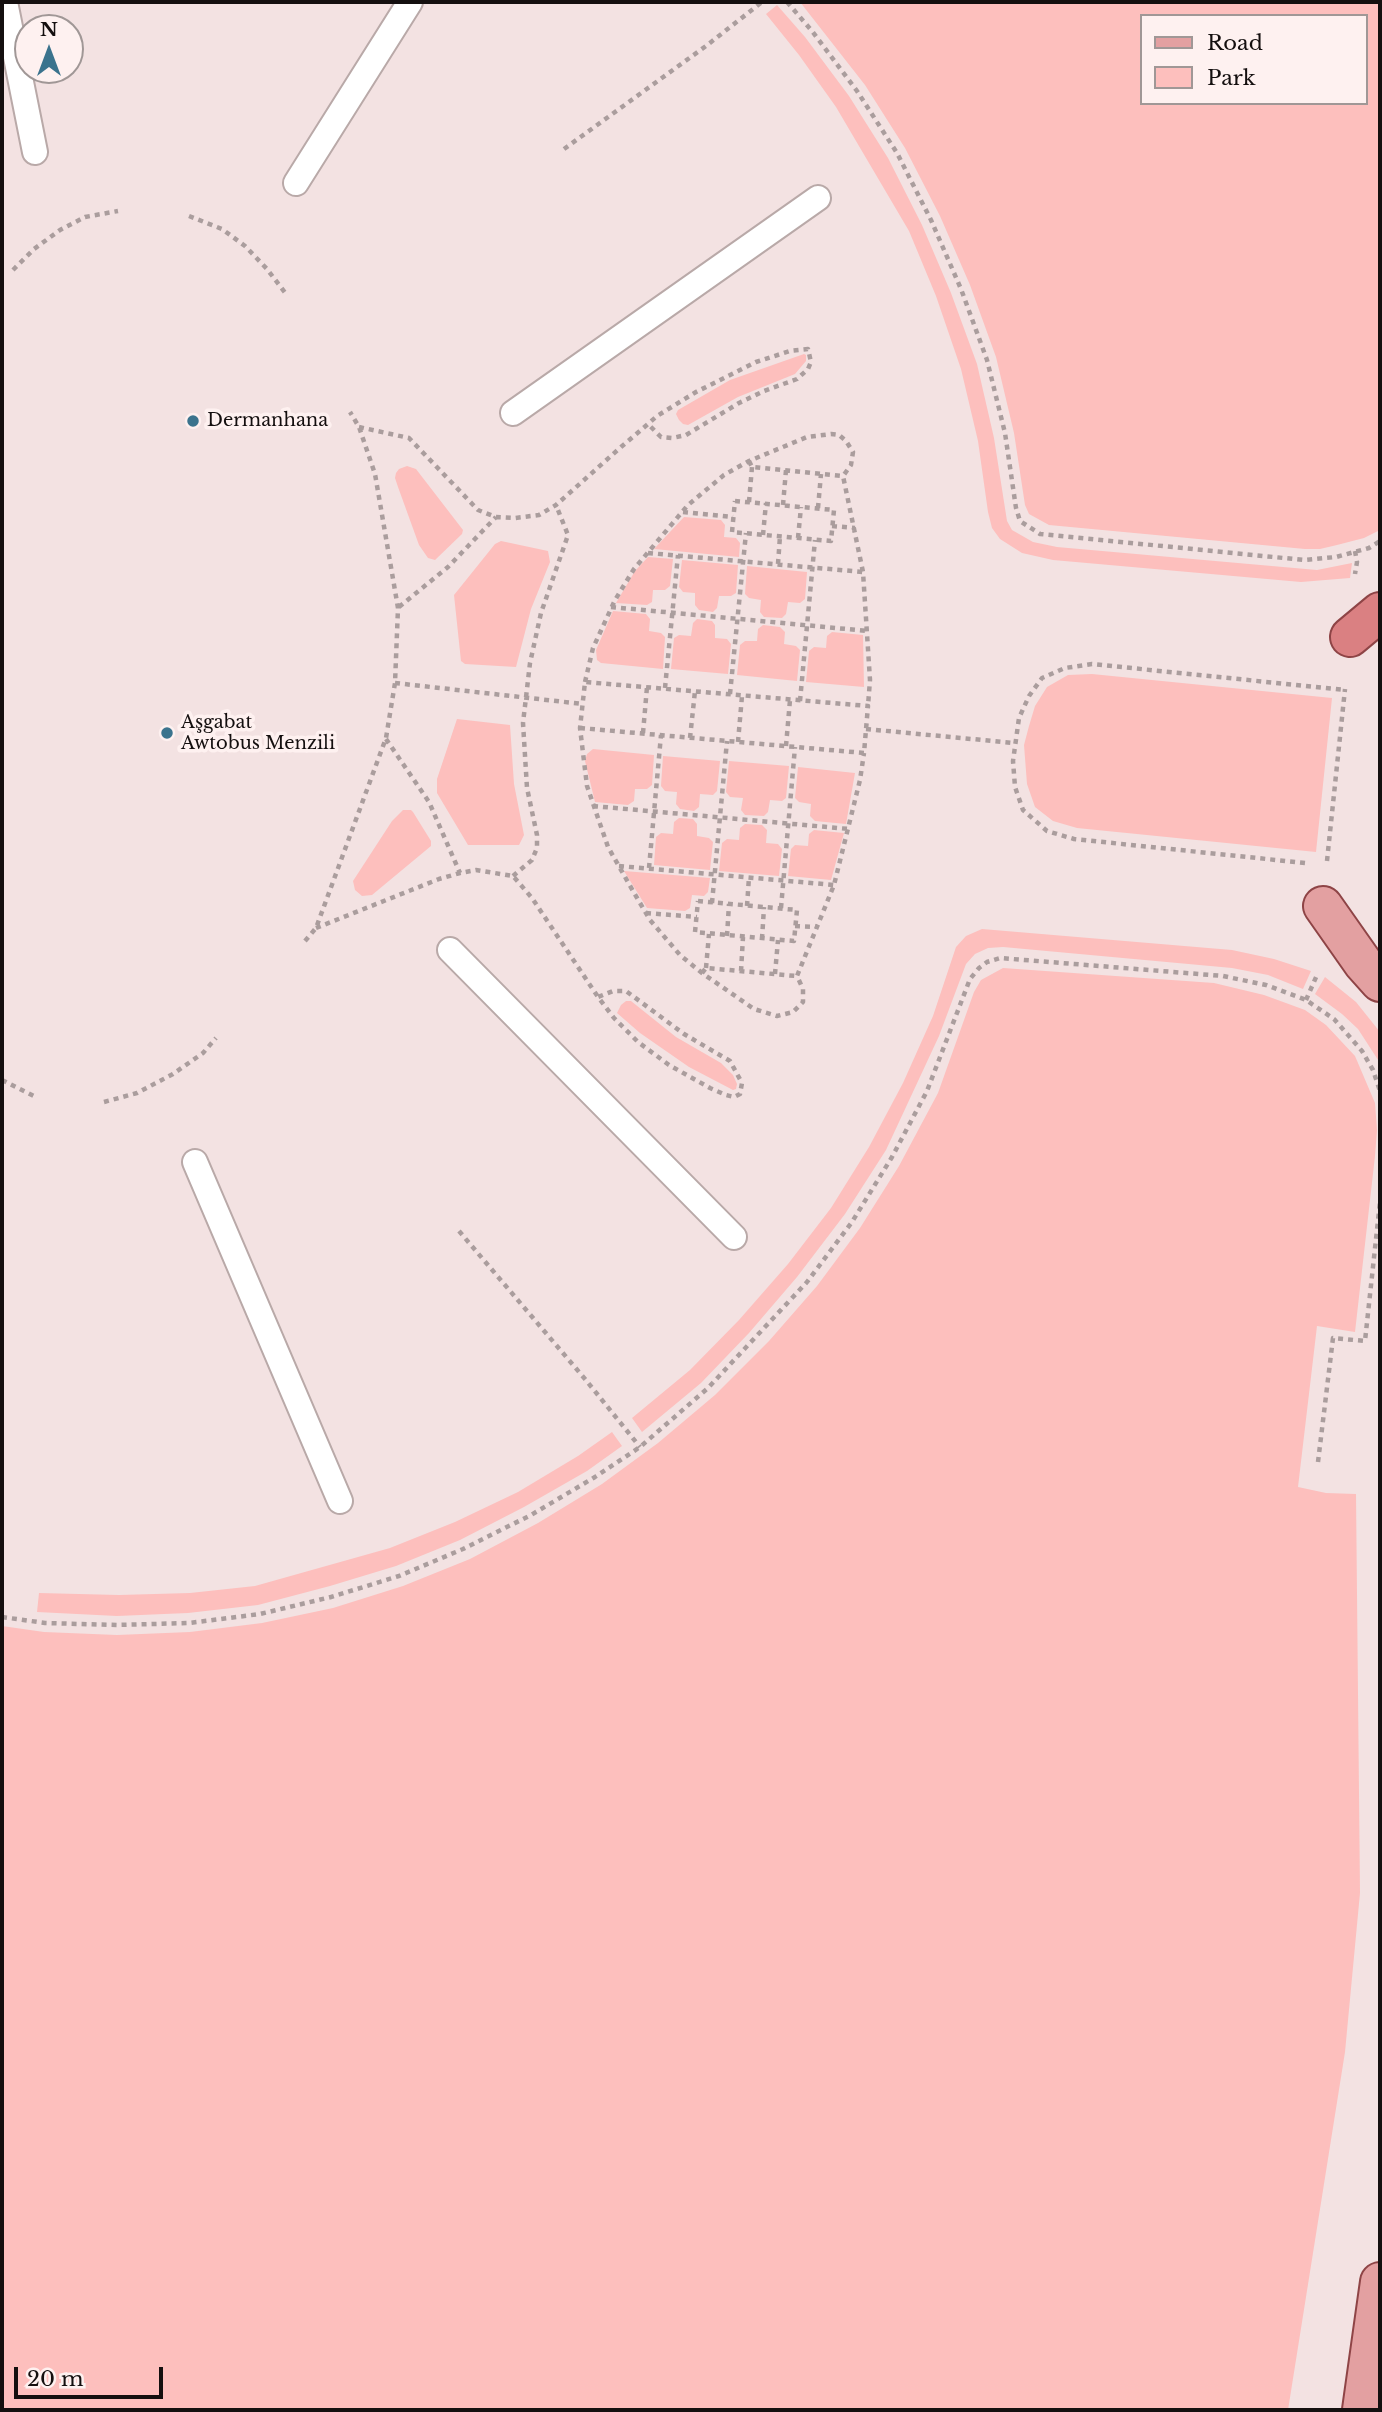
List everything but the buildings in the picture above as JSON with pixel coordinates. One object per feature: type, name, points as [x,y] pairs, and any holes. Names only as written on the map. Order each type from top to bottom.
[{"type":"highway","points":[[1350,637],[1380,612]]},
{"type":"main road","points":[[1323,906],[1363,963],[1380,982]]},
{"type":"main road","points":[[1362,2410],[1380,2282]]},
{"type":"lane","points":[[5,2],[35,152]]},
{"type":"lane","points":[[296,183],[410,2]]},
{"type":"lane","points":[[513,413],[818,198]]},
{"type":"lane","points":[[450,950],[734,1237]]},
{"type":"lane","points":[[195,1162],[340,1501]]},
{"type":"path","points":[[564,149],[762,2]]},
{"type":"path","points":[[787,2],[857,91],[897,153],[931,220],[961,289],[986,360],[1005,433],[1020,522],[1041,534],[1304,560],[1336,557],[1369,548],[1380,541]]},
{"type":"path","points":[[13,270],[34,249],[60,230],[85,217],[118,211]]},
{"type":"path","points":[[189,216],[222,229],[245,246],[286,294]]},
{"type":"path","points":[[359,427],[409,438],[478,510],[515,518],[539,515],[556,505],[648,424],[696,392],[767,358],[808,349],[811,362],[808,369],[797,379],[739,403],[685,435],[662,437],[648,424]]},
{"type":"path","points":[[305,941],[316,928],[386,738],[395,682],[398,608],[375,474],[359,427],[350,412]]},
{"type":"path","points":[[831,433],[846,441],[853,452],[851,465],[843,476],[863,572],[867,631],[868,706],[864,753],[849,829],[834,885],[797,976],[803,989],[803,1002],[793,1012],[777,1016],[754,1009],[702,973],[680,955],[645,913],[608,847],[593,806],[583,761],[580,728],[585,682],[593,648],[611,607],[634,569],[682,512],[724,475],[749,461],[807,437],[831,433]]},
{"type":"path","points":[[749,461],[752,467],[749,502]]},
{"type":"path","points":[[752,467],[843,476]]},
{"type":"path","points":[[783,505],[786,471]]},
{"type":"path","points":[[817,508],[821,474]]},
{"type":"path","points":[[735,501],[749,502],[834,510],[831,541],[732,532],[735,501]]},
{"type":"path","points":[[763,535],[766,503]]},
{"type":"path","points":[[513,876],[532,860],[537,848],[537,835],[527,788],[523,723],[541,613],[568,535],[556,505]]},
{"type":"path","points":[[798,538],[801,507]]},
{"type":"path","points":[[682,512],[733,516]]},
{"type":"path","points":[[398,608],[448,568],[496,516]]},
{"type":"path","points":[[832,526],[855,528]]},
{"type":"path","points":[[730,694],[746,533]]},
{"type":"path","points":[[778,564],[780,536]]},
{"type":"path","points":[[800,701],[815,540]]},
{"type":"path","points":[[1355,551],[1355,576]]},
{"type":"path","points":[[647,553],[863,572]]},
{"type":"path","points":[[665,688],[678,555]]},
{"type":"path","points":[[611,607],[867,631]]},
{"type":"path","points":[[1313,864],[1074,839],[1047,831],[1023,810],[1015,787],[1014,743],[1019,718],[1029,696],[1042,678],[1065,668],[1093,664],[1345,690]]},
{"type":"path","points":[[1326,866],[1346,681]]},
{"type":"path","points":[[395,682],[583,704]]},
{"type":"path","points":[[585,682],[868,706]]},
{"type":"path","points":[[643,733],[647,687]]},
{"type":"path","points":[[690,738],[695,691]]},
{"type":"path","points":[[738,742],[742,696]]},
{"type":"path","points":[[786,746],[790,700]]},
{"type":"path","points":[[580,728],[864,753]]},
{"type":"path","points":[[866,729],[1014,743]]},
{"type":"path","points":[[649,868],[661,735]]},
{"type":"path","points":[[386,738],[429,802],[460,873]]},
{"type":"path","points":[[712,903],[726,741]]},
{"type":"path","points":[[781,908],[795,747]]},
{"type":"path","points":[[593,806],[849,829]]},
{"type":"path","points":[[619,866],[834,885]]},
{"type":"path","points":[[316,928],[460,873],[476,870],[513,876],[532,898],[598,997],[638,1042],[669,1065],[726,1095],[734,1097],[740,1094],[742,1083],[730,1060],[684,1034],[626,991],[598,997]]},
{"type":"path","points":[[747,906],[749,877]]},
{"type":"path","points":[[698,901],[729,904],[797,910],[794,941],[695,932],[698,901]]},
{"type":"path","points":[[726,936],[729,904]]},
{"type":"path","points":[[762,939],[764,907]]},
{"type":"path","points":[[645,913],[697,917]]},
{"type":"path","points":[[795,926],[818,927]]},
{"type":"path","points":[[702,973],[706,968],[709,934]]},
{"type":"path","points":[[741,971],[743,937]]},
{"type":"path","points":[[775,974],[778,940]]},
{"type":"path","points":[[2,1617],[45,1623],[189,1623],[260,1614],[331,1597],[399,1576],[463,1549],[531,1515],[640,1447],[708,1388],[758,1337],[807,1282],[852,1222],[892,1157],[927,1091],[970,979],[987,962],[1000,958],[1223,976],[1266,985],[1306,1000],[1334,1019],[1350,1036],[1373,1070],[1380,1091]]},
{"type":"path","points":[[706,968],[797,976]]},
{"type":"path","points":[[1306,1000],[1317,973]]},
{"type":"path","points":[[104,1102],[137,1093],[173,1074],[203,1053],[216,1038]]},
{"type":"path","points":[[2,1080],[34,1096]]},
{"type":"path","points":[[1318,1462],[1333,1338],[1365,1341],[1380,1202]]},
{"type":"path","points":[[459,1231],[585,1378],[640,1447]]},
{"type":"green space","points":[[800,2],[1380,2],[1380,530],[1364,538],[1337,545],[1305,549],[1049,525],[1029,514],[996,357],[970,285],[940,216],[905,148],[865,85]]},
{"type":"green space","points":[[777,5],[805,37],[849,96],[888,158],[922,225],[977,364],[994,438],[1007,521],[1012,530],[1033,542],[1057,547],[1317,570],[1352,563],[1350,578],[1301,582],[1053,560],[1022,553],[1000,539],[992,528],[988,512],[978,441],[961,369],[936,296],[909,231],[836,107],[766,14]]},
{"type":"green space","points":[[804,354],[806,361],[795,374],[738,397],[688,425],[683,424],[676,414],[678,410],[730,380]]},
{"type":"green space","points":[[407,466],[416,469],[463,530],[435,560],[428,558],[419,545],[395,478],[399,469]]},
{"type":"green space","points":[[684,517],[721,520],[725,525],[724,537],[736,538],[740,543],[739,557],[654,549]]},
{"type":"green space","points":[[501,541],[548,551],[550,562],[531,609],[516,667],[465,664],[461,661],[454,595],[495,544]]},
{"type":"green space","points":[[648,557],[673,559],[670,586],[665,590],[653,590],[652,602],[647,605],[616,603],[635,571]]},
{"type":"green space","points":[[682,560],[738,565],[736,593],[719,596],[717,608],[713,612],[699,610],[695,605],[695,593],[683,592],[679,587]]},
{"type":"green space","points":[[747,566],[807,572],[805,599],[800,603],[788,602],[786,614],[782,618],[764,617],[760,612],[761,600],[749,598],[745,594]]},
{"type":"green space","points":[[613,611],[646,614],[650,619],[649,631],[661,633],[665,637],[663,669],[601,663],[597,660],[596,650]]},
{"type":"green space","points":[[697,619],[712,621],[715,625],[715,638],[727,639],[731,644],[728,674],[671,669],[674,638],[679,635],[691,636],[693,623]]},
{"type":"green space","points":[[763,625],[780,627],[785,632],[784,644],[796,646],[800,650],[797,681],[737,675],[740,645],[745,641],[757,641],[758,629]]},
{"type":"green space","points":[[832,632],[863,635],[864,687],[806,682],[809,651],[814,647],[826,648],[827,636]]},
{"type":"green space","points":[[1092,674],[1332,698],[1316,852],[1077,828],[1053,821],[1035,807],[1027,784],[1024,745],[1035,706],[1047,687],[1068,675]]},
{"type":"green space","points":[[457,719],[510,725],[514,784],[524,835],[519,845],[468,845],[437,793],[437,779]]},
{"type":"green space","points":[[593,749],[654,755],[652,785],[647,789],[635,789],[634,801],[628,805],[595,802],[585,761],[587,754]]},
{"type":"green space","points":[[663,756],[720,761],[717,791],[713,795],[700,794],[699,807],[694,811],[680,809],[676,804],[677,792],[665,791],[661,786]]},
{"type":"green space","points":[[729,761],[789,766],[786,798],[782,801],[770,800],[768,812],[764,816],[745,815],[741,810],[743,798],[730,797],[726,792]]},
{"type":"green space","points":[[798,767],[855,773],[846,824],[815,821],[810,816],[811,804],[799,802],[795,798]]},
{"type":"green space","points":[[403,810],[413,812],[431,841],[431,846],[372,895],[362,896],[355,890],[353,881],[392,821]]},
{"type":"green space","points":[[679,818],[693,819],[697,824],[697,836],[709,838],[713,842],[710,870],[654,865],[656,837],[661,833],[673,834],[674,822]]},
{"type":"green space","points":[[745,824],[762,825],[767,830],[766,843],[778,844],[782,849],[779,876],[719,871],[722,843],[727,839],[739,840],[740,828]]},
{"type":"green space","points":[[814,830],[844,833],[831,880],[788,876],[791,849],[795,845],[808,846],[809,834]]},
{"type":"green space","points":[[624,871],[710,878],[708,892],[704,896],[692,895],[690,908],[685,911],[647,908]]},
{"type":"green space","points":[[982,929],[1232,950],[1311,971],[1303,989],[1268,975],[1232,968],[1003,947],[988,948],[975,954],[966,964],[939,1036],[886,1150],[845,1214],[797,1277],[749,1333],[701,1383],[642,1432],[632,1418],[690,1370],[739,1320],[788,1264],[831,1208],[869,1147],[903,1083],[933,1016],[956,947],[966,936]]},
{"type":"green space","points":[[1003,968],[1214,983],[1264,995],[1305,1010],[1326,1025],[1355,1056],[1375,1103],[1375,1156],[1355,1332],[1317,1326],[1298,1487],[1326,1493],[1356,1494],[1360,1893],[1345,2052],[1288,2410],[2,2410],[2,1626],[44,1632],[117,1635],[190,1632],[262,1623],[333,1608],[403,1586],[470,1559],[538,1523],[602,1484],[658,1443],[715,1395],[769,1341],[817,1286],[860,1228],[899,1166],[938,1093],[974,992],[981,980]]},
{"type":"green space","points":[[1325,977],[1356,1002],[1380,1032],[1380,1063],[1358,1029],[1315,994]]},
{"type":"green space","points":[[626,1001],[631,1001],[676,1037],[721,1063],[733,1075],[736,1089],[733,1090],[689,1067],[640,1033],[617,1013]]},
{"type":"green space","points":[[612,1432],[622,1446],[587,1471],[460,1540],[396,1566],[258,1605],[188,1613],[117,1616],[37,1612],[39,1593],[190,1593],[255,1586],[390,1548],[455,1522],[518,1492]]},
{"type":"place","name":"Dermanhana","points":[[193,421]]},
{"type":"place","name":"Aşgabat Awtobus Menzili","points":[[167,733]]}]
